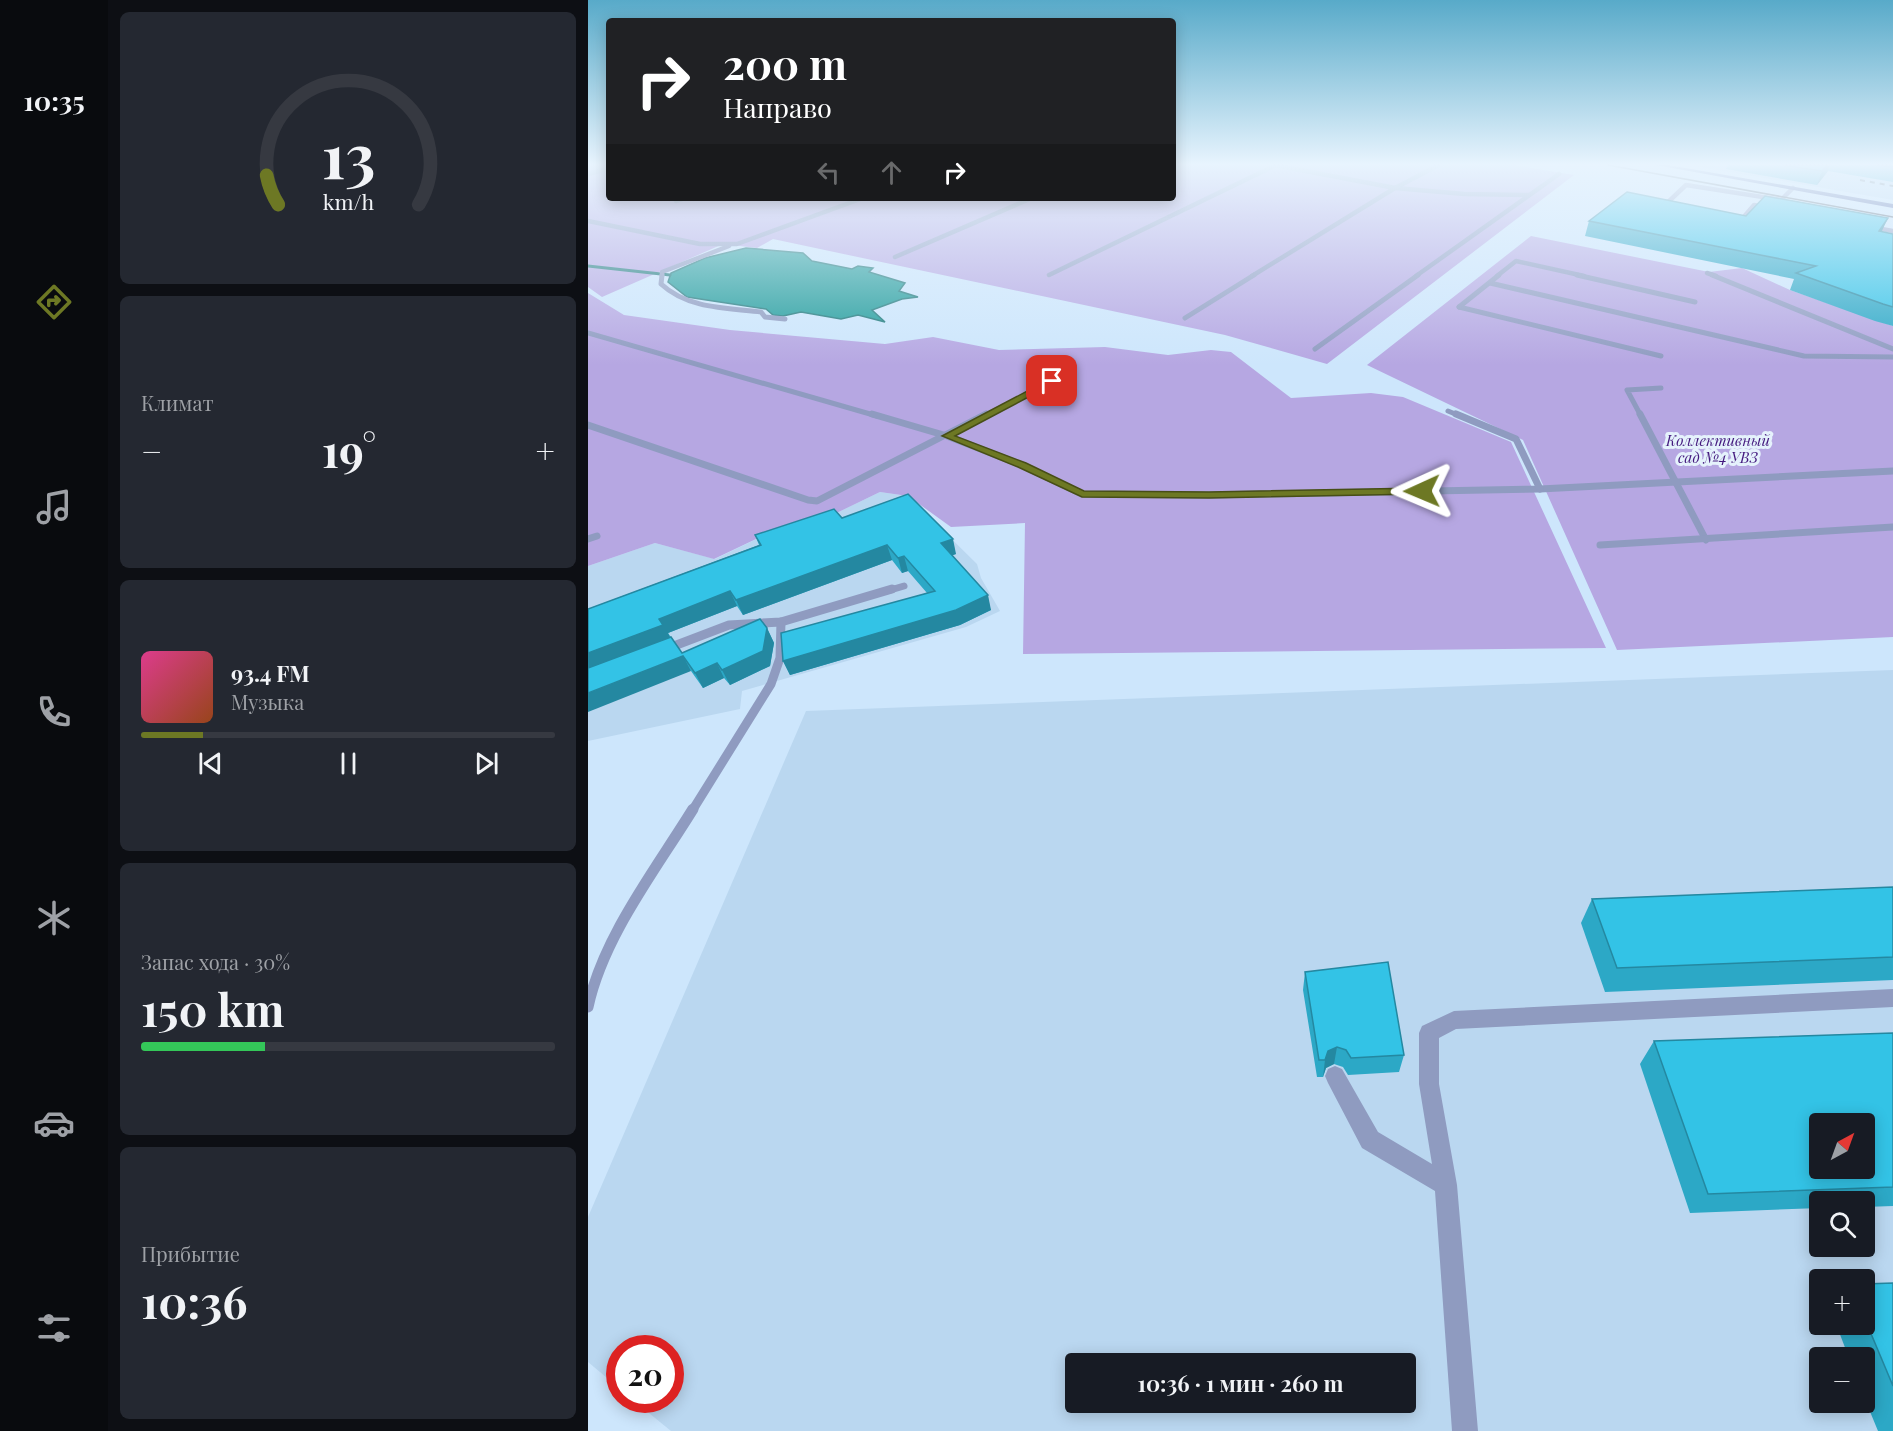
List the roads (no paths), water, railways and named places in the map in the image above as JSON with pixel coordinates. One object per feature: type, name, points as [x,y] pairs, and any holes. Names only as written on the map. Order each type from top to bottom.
[{"type":"street","points":[[1465,1431],[1446,1185],[1429,1084],[1429,1033],[1454,1020],[1893,998]]},
{"type":"street","points":[[1335,1076],[1370,1140],[1446,1185]]},
{"type":"lane","points":[[640,232],[700,244],[737,244]]},
{"type":"lane","points":[[770,232],[705,254],[662,275],[661,284],[669,294],[686,301],[761,312],[765,317],[785,319]]},
{"type":"lane","points":[[895,257],[954,232]]},
{"type":"lane","points":[[1049,275],[1138,232]]},
{"type":"lane","points":[[1185,318],[1324,232]]},
{"type":"lane","points":[[1315,349],[1478,232]]},
{"type":"lane","points":[[1661,356],[1459,307],[1516,261],[1695,302]]},
{"type":"lane","points":[[1707,273],[1893,349]]},
{"type":"lane","points":[[1490,283],[1804,356],[1893,357]]},
{"type":"lane","points":[[588,333],[947,436],[1022,465],[1082,494],[1209,495],[1540,489],[1677,484],[1893,471]]},
{"type":"lane","points":[[588,425],[807,500],[817,501],[1052,381]]},
{"type":"lane","points":[[1661,388],[1628,390],[1706,540]]},
{"type":"lane","points":[[1449,411],[1516,439],[1540,489]]},
{"type":"lane","points":[[1600,544],[1706,540],[1893,527]]},
{"type":"lane","points":[[588,539],[597,536]]},
{"type":"lane","points":[[653,654],[729,625],[781,622],[904,586]]},
{"type":"lane","points":[[588,1008],[594,979],[625,919],[771,684],[780,658],[781,622]]},
{"type":"waterway","points":[[588,266],[670,275]]},
{"type":"park label","name":"Коллективный сад №4 УВЗ","points":[[1718,450]]}]
